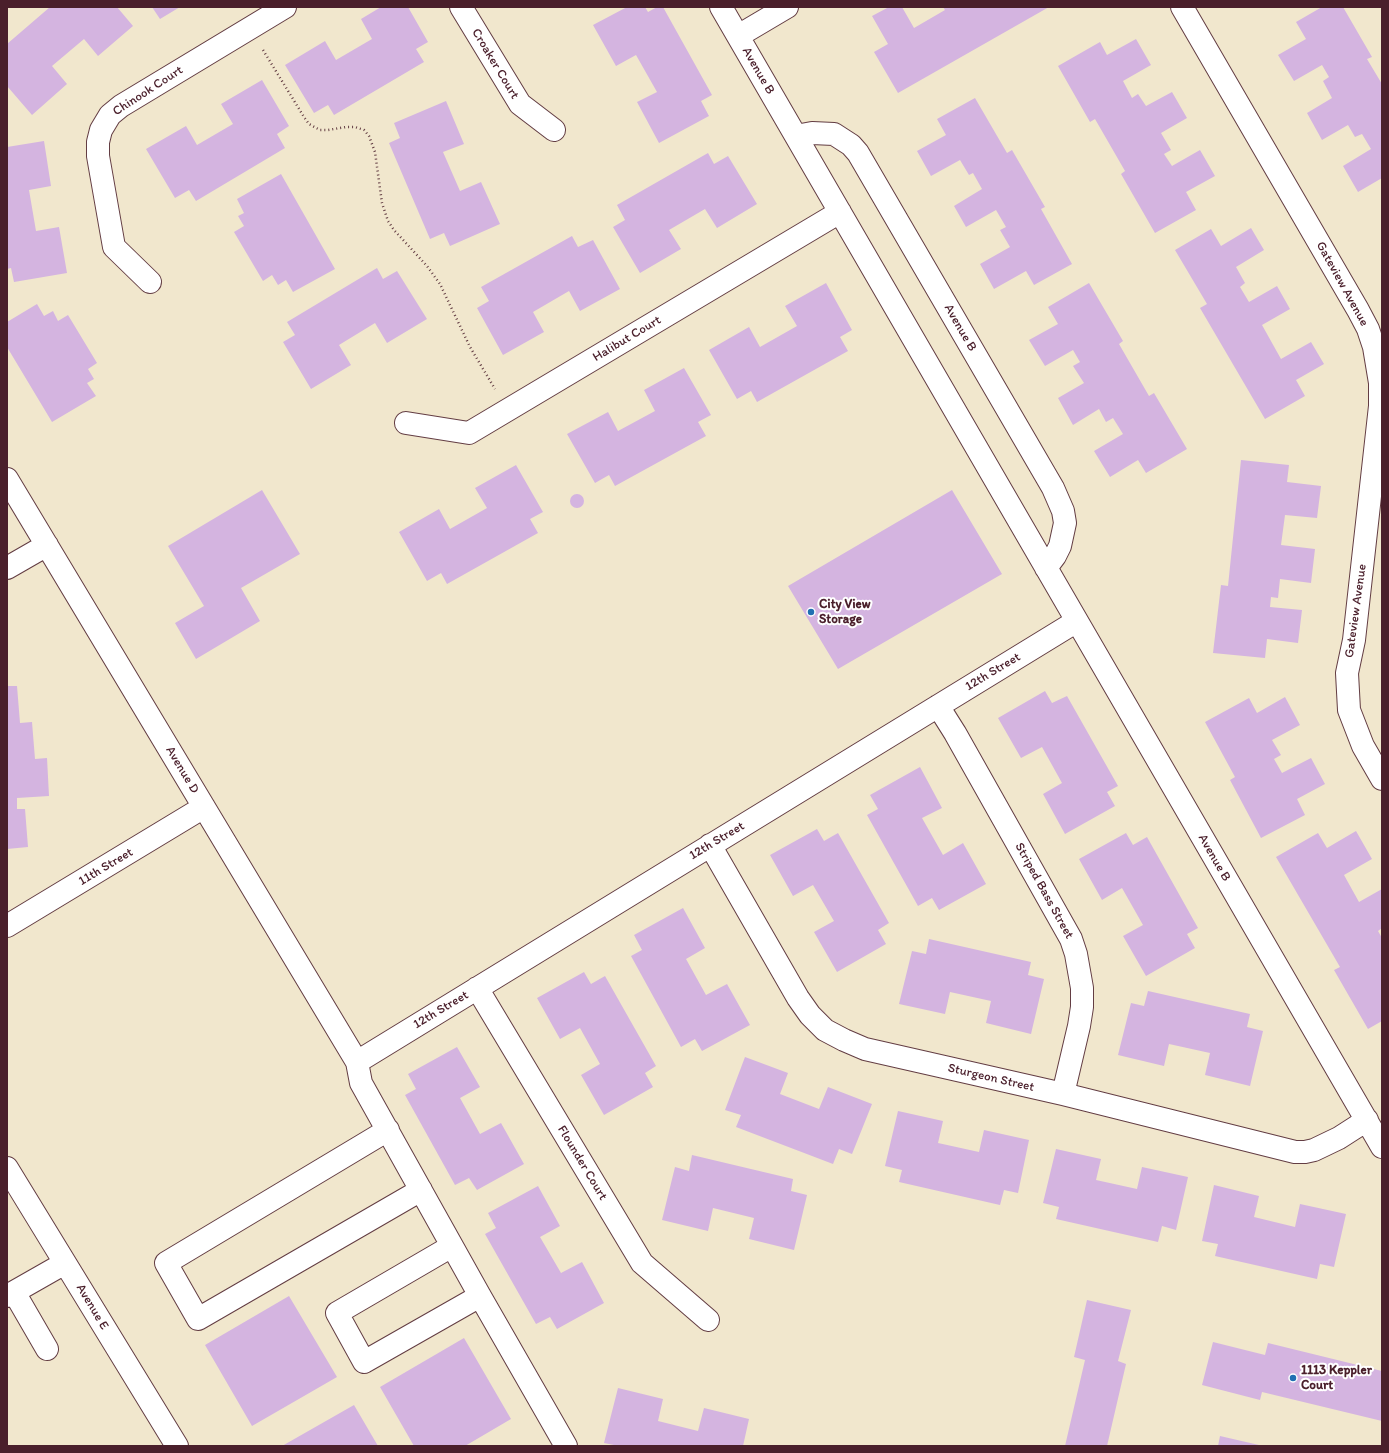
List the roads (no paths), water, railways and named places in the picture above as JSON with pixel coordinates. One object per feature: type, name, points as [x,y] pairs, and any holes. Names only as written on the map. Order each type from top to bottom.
[{"type":"street","name":"Chinook Court","points":[[150,282],[114,247],[98,156],[98,142],[101,130],[110,115],[121,106],[285,7]]},
{"type":"street","name":"Croaker Court","points":[[461,7],[520,104],[554,130]]},
{"type":"street","name":"Avenue B","points":[[721,7],[1382,1147]]},
{"type":"street","points":[[738,36],[787,7]]},
{"type":"street","name":"Gateview Avenue","points":[[1182,7],[1358,310],[1368,329],[1374,347],[1380,383],[1380,406],[1354,640],[1347,673],[1349,710],[1363,746],[1382,779]]},
{"type":"street","name":"Avenue B","points":[[796,136],[812,133],[834,134],[851,145],[858,153],[1045,474],[1059,500],[1065,522],[1060,546],[1046,568]]},
{"type":"street","name":"Halibut Court","points":[[406,424],[469,433],[840,212]]},
{"type":"street","name":"Avenue D","points":[[7,478],[357,1062]]},
{"type":"street","points":[[7,568],[47,545]]},
{"type":"street","name":"12th Street","points":[[357,1062],[1077,621]]},
{"type":"street","name":"Striped Bass Street","points":[[938,706],[955,732],[1071,939],[1076,954],[1082,988],[1082,1007],[1063,1094]]},
{"type":"street","name":"11th Street","points":[[7,926],[204,807]]},
{"type":"street","name":"Sturgeon Street","points":[[710,845],[798,998],[810,1015],[825,1030],[865,1049],[1063,1094],[1295,1152],[1314,1150],[1339,1138],[1366,1120]]},
{"type":"street","name":"Flounder Court","points":[[477,988],[642,1263],[708,1320]]},
{"type":"street","points":[[357,1062],[361,1083],[566,1446]]},
{"type":"street","points":[[388,1130],[166,1263],[198,1319],[421,1190]]},
{"type":"street","name":"Avenue E","points":[[7,1168],[176,1446]]},
{"type":"street","points":[[452,1246],[337,1312],[364,1362],[480,1296]]},
{"type":"street","points":[[46,1349],[11,1294],[65,1263]]},
{"type":"place","name":"City View Storage","points":[[811,612]]},
{"type":"place","name":"1113 Keppler Court","points":[[1293,1378]]}]
